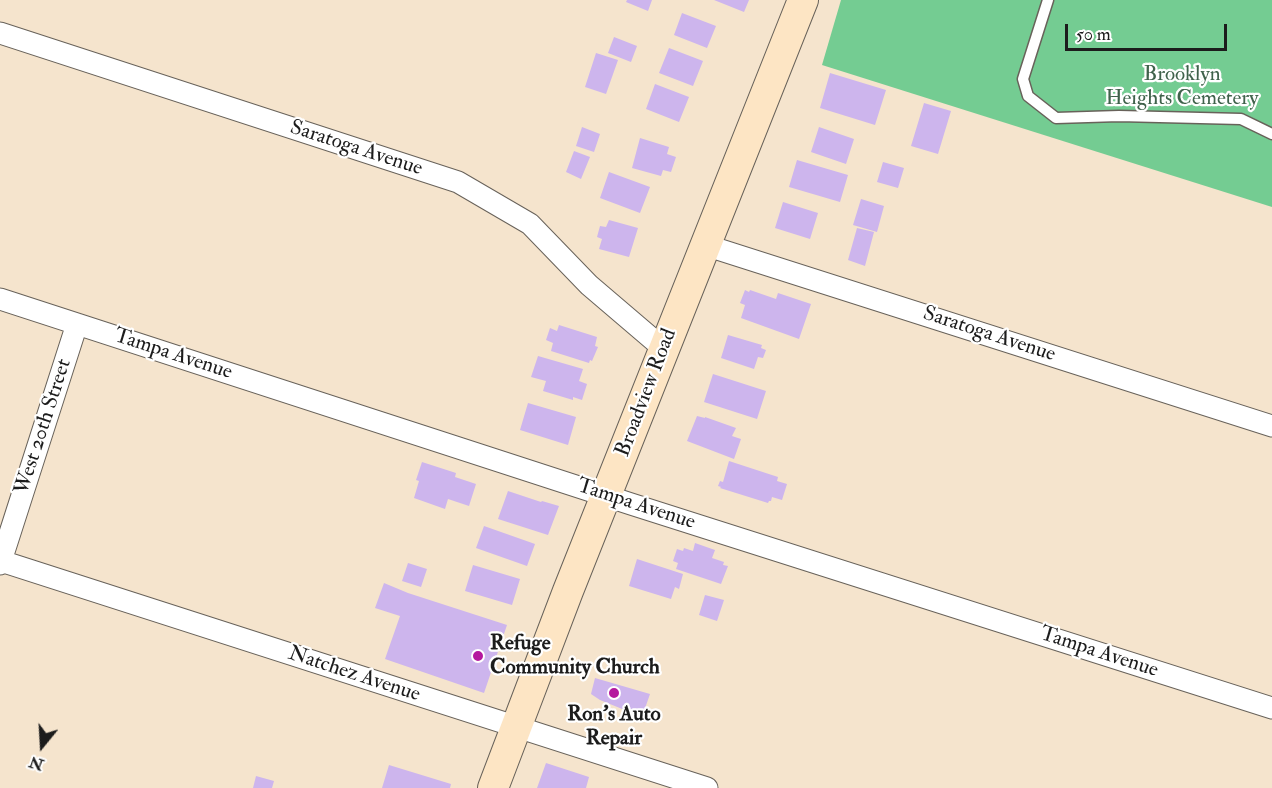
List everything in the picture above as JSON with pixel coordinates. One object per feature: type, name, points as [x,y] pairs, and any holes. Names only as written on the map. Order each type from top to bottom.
[{"type":"main road","name":"Broadview Road","points":[[493,788],[568,591],[803,0]]},
{"type":"street","name":"Saratoga Avenue","points":[[0,33],[458,182],[530,224],[588,285],[664,349]]},
{"type":"street","name":"Saratoga Avenue","points":[[705,245],[1272,426]]},
{"type":"street","name":"Tampa Avenue","points":[[0,299],[1272,708]]},
{"type":"street","name":"West 20th Street","points":[[0,563],[77,324]]},
{"type":"street","name":"Natchez Avenue","points":[[0,563],[707,788]]},
{"type":"lane","points":[[1048,0],[1023,79],[1028,96],[1056,118],[1119,116],[1241,119],[1272,134]]},
{"type":"green space","name":"Brooklyn Heights Cemetery","points":[[841,0],[1272,0],[1272,207],[822,65]]},
{"type":"building","points":[[627,0],[652,0],[648,11],[626,2]]},
{"type":"building","points":[[714,0],[749,0],[744,12]]},
{"type":"building","points":[[682,13],[716,26],[707,48],[674,35]]},
{"type":"building","points":[[614,37],[637,46],[631,62],[608,53]]},
{"type":"building","points":[[669,48],[703,61],[693,86],[659,73]]},
{"type":"building","points":[[596,53],[618,60],[606,94],[585,87]]},
{"type":"building","points":[[830,73],[886,90],[875,125],[820,108]]},
{"type":"building","points":[[655,84],[689,97],[679,122],[646,109]]},
{"type":"building","points":[[924,103],[951,111],[938,154],[911,146]]},
{"type":"building","points":[[582,127],[600,134],[594,152],[576,146]]},
{"type":"building","points":[[819,127],[854,139],[846,164],[811,152]]},
{"type":"building","points":[[640,138],[669,147],[667,154],[676,157],[671,172],[663,170],[661,176],[632,168]]},
{"type":"building","points":[[574,151],[590,157],[581,179],[566,172]]},
{"type":"building","points":[[797,160],[848,175],[840,202],[789,187]]},
{"type":"building","points":[[883,162],[904,168],[898,188],[877,182]]},
{"type":"building","points":[[609,172],[650,187],[640,213],[600,198]]},
{"type":"building","points":[[861,199],[884,206],[877,232],[853,225]]},
{"type":"building","points":[[783,202],[818,213],[810,239],[775,228]]},
{"type":"building","points":[[609,220],[638,228],[629,257],[599,249],[602,239],[597,237],[600,226],[606,227]]},
{"type":"building","points":[[857,228],[874,232],[865,266],[848,260]]},
{"type":"building","points":[[745,290],[776,299],[778,293],[811,304],[799,339],[741,318],[745,305],[740,303]]},
{"type":"building","points":[[559,325],[597,337],[595,346],[598,347],[592,361],[590,360],[589,363],[551,351],[553,343],[546,340],[550,328],[557,331]]},
{"type":"building","points":[[728,335],[762,345],[761,348],[766,350],[763,358],[758,357],[754,369],[721,358]]},
{"type":"building","points":[[538,356],[583,369],[579,381],[587,384],[582,400],[573,397],[573,400],[543,391],[546,381],[531,377]]},
{"type":"building","points":[[713,374],[766,391],[757,419],[704,402]]},
{"type":"building","points":[[528,403],[576,417],[568,445],[520,430]]},
{"type":"building","points":[[697,416],[736,428],[732,436],[741,439],[734,459],[687,441]]},
{"type":"building","points":[[729,461],[778,477],[777,481],[787,484],[782,500],[772,497],[768,503],[720,488],[718,486],[720,481],[723,482]]},
{"type":"building","points":[[422,462],[456,473],[455,477],[476,484],[469,506],[448,499],[445,509],[414,498],[419,481],[416,480]]},
{"type":"building","points":[[508,491],[559,506],[548,535],[498,519]]},
{"type":"building","points":[[484,526],[535,544],[527,566],[476,548]]},
{"type":"building","points":[[695,543],[715,550],[712,558],[728,566],[721,584],[676,569],[678,563],[673,561],[677,549],[683,551],[684,548],[693,551]]},
{"type":"building","points":[[637,559],[683,574],[679,589],[675,587],[671,599],[629,586]]},
{"type":"building","points":[[408,563],[427,569],[421,587],[402,581]]},
{"type":"building","points":[[473,565],[520,579],[512,605],[465,591]]},
{"type":"building","points":[[384,583],[507,625],[484,693],[385,659],[400,616],[375,608]]},
{"type":"building","points":[[705,595],[724,600],[717,621],[699,615]]},
{"type":"building","points":[[595,678],[650,694],[642,717],[591,694]]},
{"type":"building","points":[[546,763],[589,777],[586,788],[537,788]]},
{"type":"building","points":[[389,765],[451,784],[450,788],[382,788]]},
{"type":"building","points":[[256,776],[274,781],[272,788],[253,788]]},
{"type":"place","name":"Refuge Community Church","points":[[478,656]]},
{"type":"place","name":"Ron's Auto Repair","points":[[614,693]]}]
